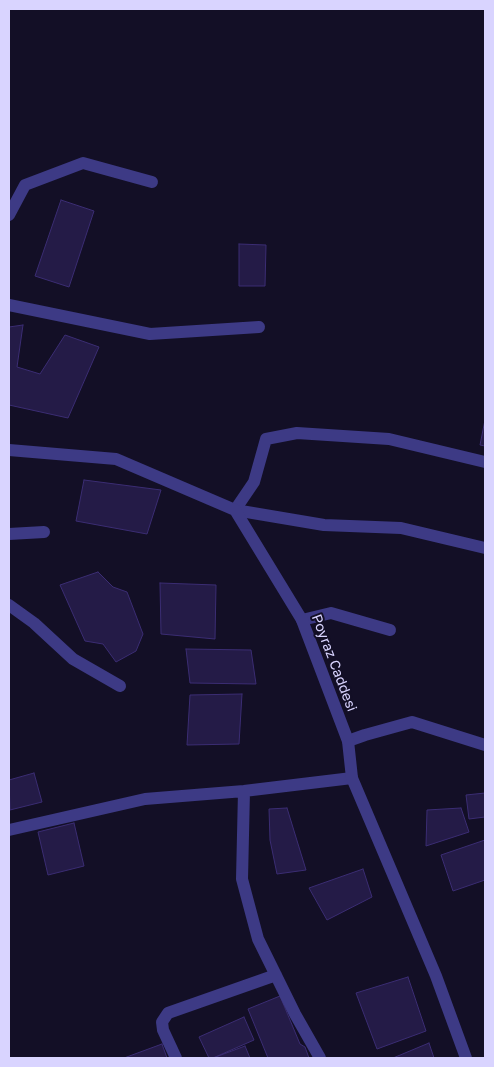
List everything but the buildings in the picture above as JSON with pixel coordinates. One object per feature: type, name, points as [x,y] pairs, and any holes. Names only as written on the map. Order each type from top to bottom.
[{"type":"street","points":[[9,215],[26,185],[83,163],[152,182]]},
{"type":"street","points":[[9,305],[150,334],[259,326]]},
{"type":"street","points":[[235,510],[254,482],[266,439],[297,433],[389,439],[485,462]]},
{"type":"street","points":[[9,450],[116,459],[235,510],[324,525],[401,528],[485,548]]},
{"type":"street","name":"Poyraz Caddesi","points":[[235,510],[302,620],[348,742],[352,778],[436,976],[466,1058]]},
{"type":"street","points":[[9,534],[44,532]]},
{"type":"street","points":[[9,606],[34,623],[73,659],[120,686]]},
{"type":"street","points":[[302,620],[331,613],[390,630]]},
{"type":"street","points":[[348,742],[365,735],[412,722],[485,745]]},
{"type":"street","points":[[9,830],[145,799],[244,791],[352,778]]},
{"type":"street","points":[[244,791],[242,878],[258,939],[295,1014],[320,1058]]},
{"type":"street","points":[[176,1058],[163,1030],[162,1022],[168,1013],[276,976]]}]
